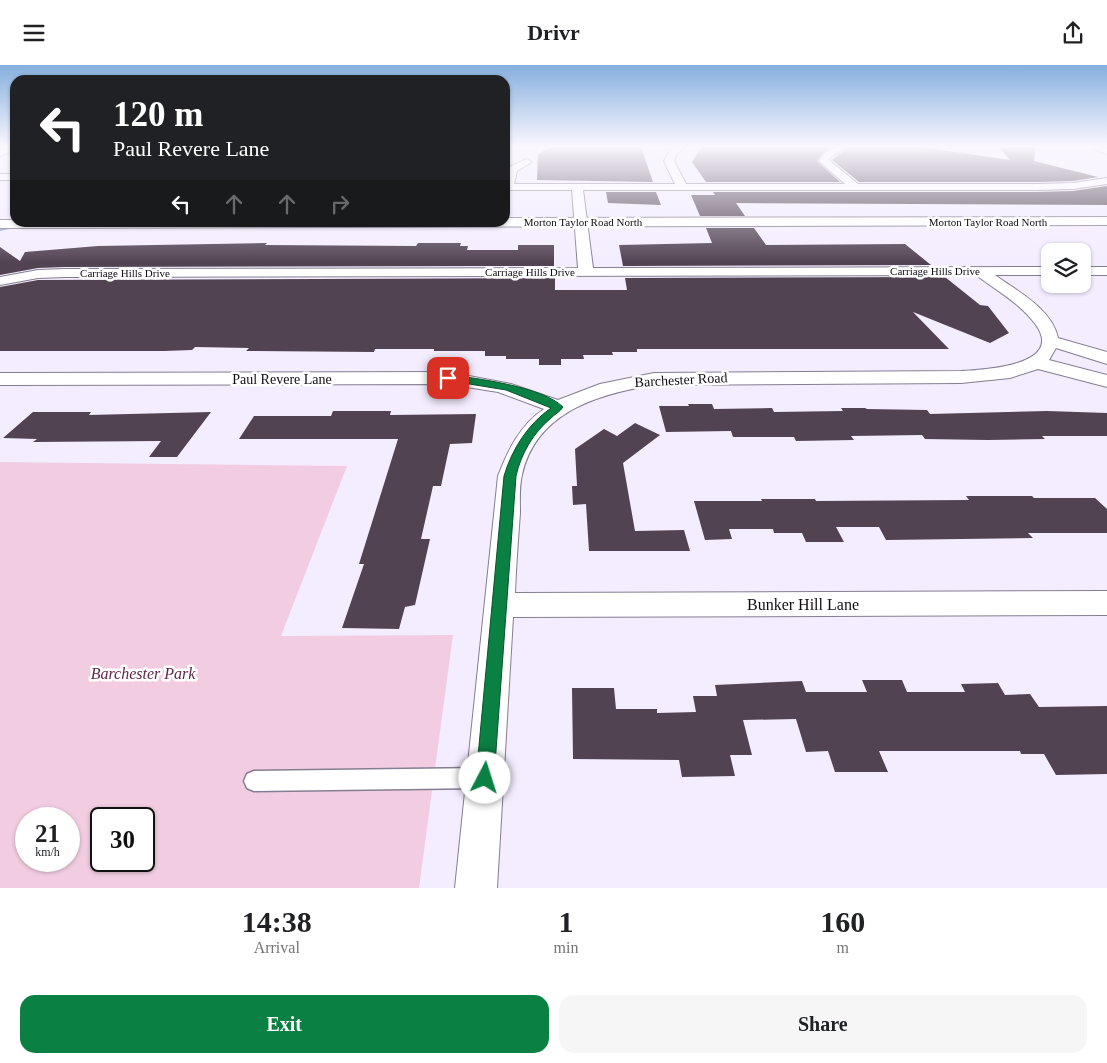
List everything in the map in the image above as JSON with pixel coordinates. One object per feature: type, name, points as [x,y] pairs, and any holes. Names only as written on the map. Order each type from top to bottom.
[{"type":"street","points":[[510,187],[1057,187],[1070,185]]},
{"type":"street","points":[[577,188],[586,272]]},
{"type":"street","name":"Morton Taylor Road North","points":[[510,222],[1107,221]]},
{"type":"street","points":[[979,271],[1041,319],[1048,329],[1050,341],[1046,353],[1035,363]]},
{"type":"street","name":"Carriage Hills Drive","points":[[5,280],[38,274],[75,273],[1041,271]]},
{"type":"street","points":[[1091,271],[1107,271]]},
{"type":"street","points":[[1050,341],[1107,358]]},
{"type":"street","points":[[1035,363],[1107,381]]},
{"type":"street","name":"Barchester Road","points":[[476,888],[510,476],[514,461],[523,443],[534,428],[558,407],[579,397],[604,388],[654,379],[961,377],[1011,372],[1035,363]]},
{"type":"street","name":"Paul Revere Lane","points":[[0,379],[448,378],[479,381],[508,387],[558,407]]},
{"type":"street","name":"Bunker Hill Lane","points":[[499,605],[1107,603]]},
{"type":"lane","points":[[254,781],[485,778]]},
{"type":"green space","name":"Barchester Park","points":[[0,462],[347,466],[281,636],[453,635],[419,888],[0,888]]},
{"type":"building","points":[[1107,186],[1107,205],[736,203],[745,216],[700,216],[691,195],[715,195],[713,192],[1036,192],[1073,191]]},
{"type":"building","points":[[606,192],[656,192],[661,205],[608,203]]},
{"type":"building","points":[[706,228],[754,228],[766,245],[905,244],[931,265],[623,266],[619,245],[712,243]]},
{"type":"building","points":[[267,243],[265,245],[416,246],[418,243],[461,243],[460,246],[468,246],[467,250],[518,250],[518,245],[554,245],[554,266],[65,267],[38,268],[0,275],[0,247],[20,261],[25,252],[98,246]]},
{"type":"building","points":[[945,277],[980,305],[988,306],[1009,333],[990,343],[913,312],[949,349],[637,349],[637,352],[612,352],[613,355],[583,355],[584,359],[561,359],[561,365],[539,365],[539,359],[506,359],[506,356],[485,356],[485,351],[434,351],[434,349],[375,349],[374,352],[246,351],[249,348],[195,347],[192,350],[164,351],[0,351],[0,287],[38,280],[555,278],[555,290],[627,290],[625,278]]},
{"type":"building","points":[[688,404],[712,404],[714,409],[772,408],[774,412],[843,411],[841,408],[865,408],[927,410],[930,414],[1047,411],[1107,413],[1107,436],[1042,436],[1045,439],[988,440],[925,439],[922,435],[851,436],[854,440],[796,441],[794,437],[733,437],[731,431],[666,432],[659,406],[689,406]]},
{"type":"building","points":[[333,411],[391,411],[390,415],[476,414],[472,443],[450,444],[441,486],[433,486],[421,539],[430,539],[415,605],[405,607],[399,629],[342,628],[364,564],[359,564],[398,439],[239,439],[254,416],[331,416]]},
{"type":"building","points":[[33,412],[91,412],[89,415],[211,412],[177,457],[149,457],[161,441],[33,442],[37,439],[3,438]]},
{"type":"building","points":[[635,423],[660,435],[623,463],[635,531],[684,530],[690,551],[589,551],[586,504],[573,505],[572,486],[577,486],[575,449],[604,429],[617,436]]},
{"type":"building","points":[[966,496],[1095,498],[1107,509],[1107,533],[1028,533],[1033,538],[886,540],[879,527],[836,527],[844,542],[806,542],[802,533],[774,533],[773,529],[729,529],[732,539],[705,540],[694,501],[762,501],[761,499],[815,499],[816,501],[969,500]]},
{"type":"building","points":[[862,680],[902,680],[907,692],[965,692],[961,684],[998,683],[1005,695],[1030,694],[1039,707],[1107,706],[1107,774],[1056,775],[1044,754],[1021,754],[1020,751],[879,751],[888,772],[835,772],[828,751],[806,752],[796,719],[743,720],[752,755],[730,755],[735,776],[682,777],[679,760],[573,759],[572,688],[614,688],[616,709],[657,709],[657,713],[696,712],[693,696],[717,696],[715,685],[802,681],[806,692],[867,692]]},
{"type":"waterway","points":[[0,230],[16,227]]},
{"type":"route","points":[[448,378],[479,381],[508,387],[558,407],[534,428],[523,443],[514,461],[510,476],[485,778]]}]
